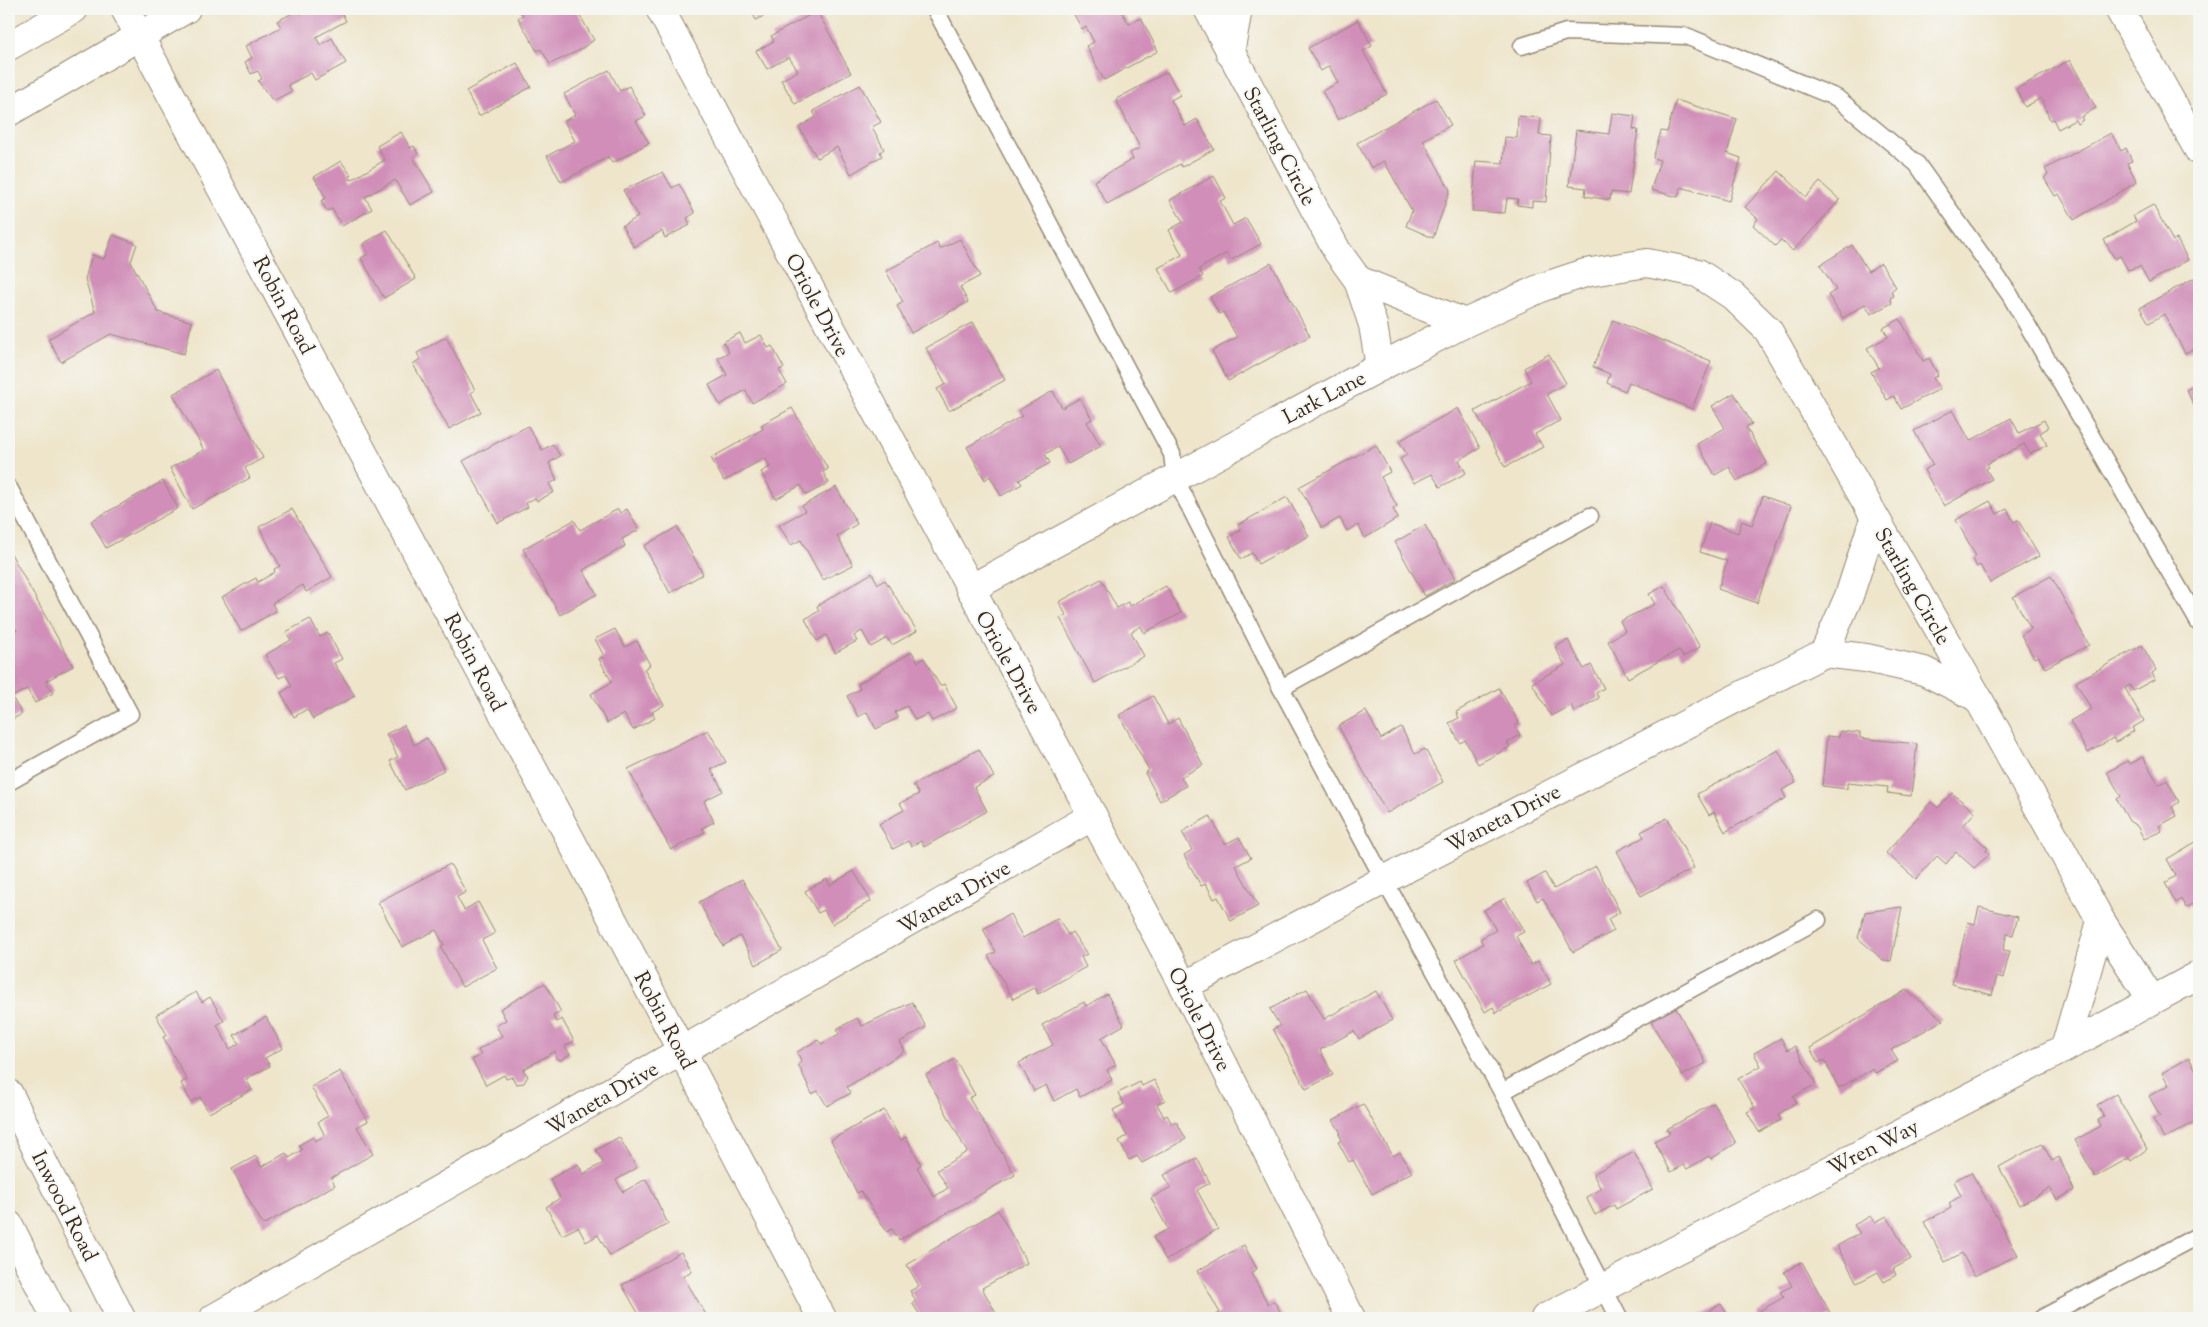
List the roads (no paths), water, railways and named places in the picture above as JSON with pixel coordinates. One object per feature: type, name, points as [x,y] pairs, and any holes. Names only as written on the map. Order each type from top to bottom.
[{"type":"street","points":[[9,46],[74,9]]},
{"type":"street","name":"Robin Road","points":[[125,9],[564,827],[822,1318]]},
{"type":"street","points":[[9,112],[186,9]]},
{"type":"street","name":"Oriole Drive","points":[[660,9],[1184,986],[1351,1318]]},
{"type":"street","name":"Starling Circle","points":[[1208,9],[1337,251],[1358,280],[1374,325],[1380,367]]},
{"type":"street","points":[[1230,53],[1238,9]]},
{"type":"street","points":[[2119,9],[2199,151]]},
{"type":"street","name":"Lark Lane","points":[[970,589],[1380,367],[1465,323],[1544,287],[1585,273],[1647,263],[1698,273]]},
{"type":"street","name":"Starling Circle","points":[[1698,273],[1733,296],[1768,330],[1874,519],[1978,698],[2101,921],[2152,1000]]},
{"type":"street","points":[[1358,280],[1465,323]]},
{"type":"street","points":[[1874,519],[1849,596],[1824,653],[1866,658],[1924,671],[1978,698]]},
{"type":"street","name":"Waneta Drive","points":[[1184,986],[1384,880],[1824,653]]},
{"type":"street","name":"Waneta Drive","points":[[214,1318],[1093,816]]},
{"type":"street","points":[[2065,1048],[2101,921]]},
{"type":"street","name":"Wren Way","points":[[1545,1318],[2065,1048],[2199,975]]},
{"type":"street","name":"Inwood Road","points":[[9,1094],[122,1318]]},
{"type":"street","points":[[9,1225],[56,1318]]},
{"type":"lane","points":[[935,9],[1172,454],[1175,478],[1281,688],[1384,880],[1502,1092],[1619,1318]]},
{"type":"lane","points":[[1522,46],[1566,32],[1686,36],[1838,98],[1916,164],[2010,295],[2199,623]]},
{"type":"lane","points":[[9,488],[130,714],[9,782]]},
{"type":"lane","points":[[1281,688],[1590,516]]},
{"type":"lane","points":[[1502,1092],[1818,920]]},
{"type":"lane","points":[[2042,1318],[2199,1235]]}]
